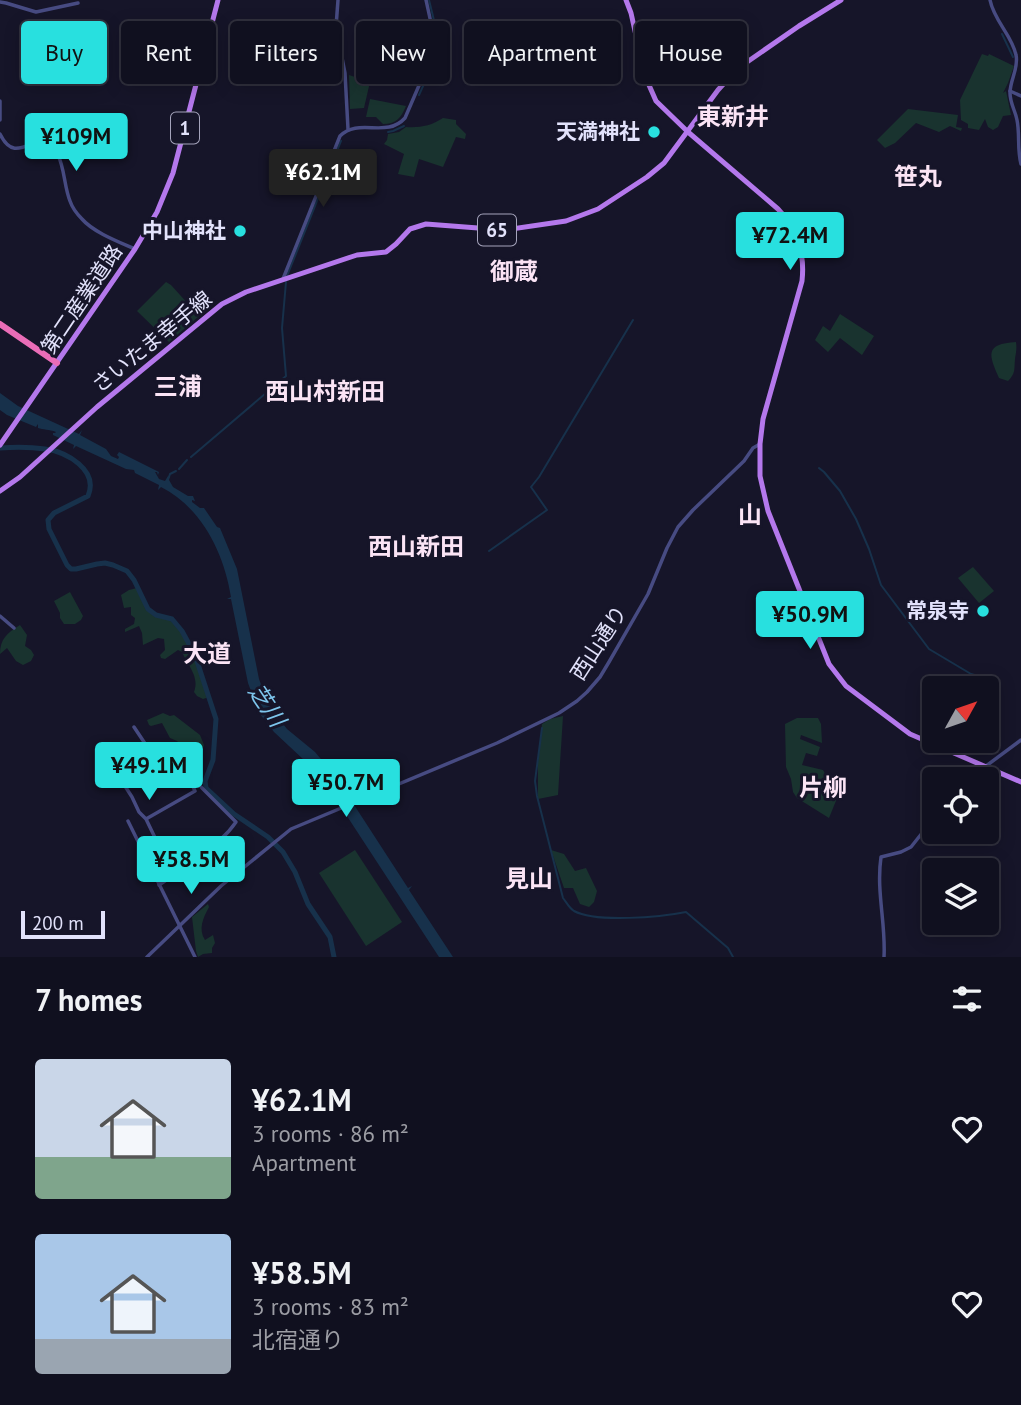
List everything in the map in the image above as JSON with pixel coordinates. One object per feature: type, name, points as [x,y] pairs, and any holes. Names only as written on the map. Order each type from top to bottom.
[{"type":"highway","points":[[1,327],[54,363]]},
{"type":"highway","points":[[1,327],[8,335],[54,363]]},
{"type":"main road","name":"第二産業道路","points":[[0,443],[134,248],[155,211],[171,171],[216,0]]},
{"type":"main road","points":[[626,0],[650,89],[662,107],[783,214],[793,229],[801,250],[801,286],[765,411],[760,443],[760,476],[765,503],[824,653],[836,675],[846,686],[910,734],[1021,782]]},
{"type":"main road","name":"さいたま幸手線","points":[[0,491],[215,309],[239,295],[361,254],[386,252],[410,229],[418,225],[504,230],[558,223],[578,218],[606,205],[656,170],[668,158],[718,90],[737,69],[841,0]]},
{"type":"street","points":[[338,0],[336,27],[345,73],[348,129]]},
{"type":"street","points":[[286,279],[337,141],[342,134],[348,129],[392,127],[405,118],[436,47],[426,0]]},
{"type":"street","points":[[990,0],[1016,54],[1017,64],[1010,91],[1017,123],[1021,164]]},
{"type":"street","points":[[0,2],[36,12],[78,3]]},
{"type":"street","points":[[1010,91],[1021,96]]},
{"type":"street","points":[[0,101],[0,120]]},
{"type":"street","points":[[0,134],[7,145],[15,149],[39,141],[53,147],[61,161],[70,202],[79,215],[90,226],[134,248]]},
{"type":"street","name":"西山通り","points":[[147,957],[221,886],[291,829],[505,740],[559,713],[587,692],[600,677],[644,600],[678,527],[760,443]]},
{"type":"street","points":[[0,616],[14,628]]},
{"type":"street","points":[[134,727],[158,764]]},
{"type":"street","points":[[986,766],[1021,740]]},
{"type":"street","points":[[146,819],[195,790],[185,771],[170,758],[123,783],[139,812],[146,819],[173,875]]},
{"type":"street","points":[[159,886],[216,845],[236,822],[211,800],[201,787]]},
{"type":"street","points":[[128,821],[195,957]]},
{"type":"street","points":[[884,957],[885,938],[879,876],[881,858],[911,847],[922,833]]},
{"type":"green space","points":[[982,54],[989,54],[1014,66],[1003,93],[1006,91],[1011,115],[1003,116],[998,127],[993,130],[988,127],[985,119],[979,130],[968,128],[968,124],[961,120],[960,100]]},
{"type":"green space","points":[[349,75],[356,77],[356,84],[370,84],[364,108],[350,109]]},
{"type":"green space","points":[[370,99],[406,106],[398,120],[383,124],[376,117],[366,117]]},
{"type":"green space","points":[[908,109],[958,115],[956,127],[962,128],[961,131],[950,126],[939,132],[916,123],[895,143],[885,148],[877,140]]},
{"type":"green space","points":[[443,118],[456,120],[456,124],[466,134],[465,139],[456,137],[443,167],[419,159],[414,177],[398,174],[404,154],[384,144],[388,134],[399,132],[406,127],[429,125]]},
{"type":"green space","points":[[166,282],[199,316],[169,342],[137,311]]},
{"type":"green space","points":[[840,314],[874,336],[862,355],[840,338],[828,352],[815,340],[823,326],[830,331]]},
{"type":"green space","points":[[1016,342],[1012,376],[1008,381],[999,378],[992,352],[998,345]]},
{"type":"green space","points":[[973,567],[994,591],[979,603],[958,578]]},
{"type":"green space","points":[[137,588],[150,609],[172,622],[184,636],[209,697],[203,699],[194,692],[196,682],[182,652],[178,650],[165,659],[161,658],[160,655],[165,650],[164,639],[158,638],[143,645],[139,626],[125,632],[125,629],[134,624],[135,618],[131,615],[131,607],[124,608],[121,595]]},
{"type":"green space","points":[[70,592],[83,616],[75,624],[64,624],[54,601]]},
{"type":"green space","points":[[20,625],[27,635],[25,646],[34,655],[31,661],[23,665],[16,661],[7,648],[0,654],[5,637]]},
{"type":"green space","points":[[163,713],[174,715],[200,735],[204,745],[201,751],[190,755],[177,741],[170,738],[162,723],[149,725],[147,720]]},
{"type":"green space","points":[[563,716],[558,795],[538,799],[542,724]]},
{"type":"green space","points":[[797,718],[818,718],[821,724],[822,743],[801,735],[800,739],[820,747],[817,756],[806,753],[802,765],[823,770],[827,777],[842,786],[829,818],[797,798],[793,792],[786,767],[785,724]]},
{"type":"green space","points":[[355,850],[402,922],[366,946],[319,873]]},
{"type":"green space","points":[[551,850],[564,854],[575,871],[586,868],[597,891],[594,902],[589,907],[580,904],[573,888],[564,888]]},
{"type":"green space","points":[[208,904],[202,932],[205,940],[213,935],[215,943],[212,953],[198,957],[192,917]]},
{"type":"water","name":"芝川","points":[[0,393],[18,406],[79,434],[82,430],[80,435],[106,449],[111,456],[118,459],[119,452],[159,472],[158,475],[155,472],[159,479],[165,481],[170,477],[173,487],[193,496],[195,501],[192,502],[204,508],[220,528],[237,569],[259,679],[267,701],[287,729],[315,752],[336,777],[408,888],[412,886],[409,890],[453,957],[439,957],[326,784],[307,762],[303,763],[304,760],[274,732],[260,714],[257,714],[259,712],[248,683],[231,599],[227,599],[231,597],[223,564],[209,533],[199,519],[175,496],[161,487],[158,490],[159,485],[134,470],[126,469],[76,446],[73,449],[74,445],[53,435],[56,432],[38,428],[38,424],[36,427],[7,415],[0,410]]},
{"type":"waterway","points":[[419,95],[440,45],[429,0]]},
{"type":"waterway","points":[[1002,34],[1013,57]]},
{"type":"waterway","points":[[388,132],[404,126]]},
{"type":"waterway","points":[[287,276],[341,141]]},
{"type":"waterway","points":[[191,457],[286,376],[282,328],[286,282]]},
{"type":"waterway","points":[[489,551],[547,510],[531,487],[633,320]]},
{"type":"waterway","points":[[0,448],[54,451],[71,458],[85,470],[89,478],[88,496],[54,513],[48,520],[49,529],[67,565],[76,569],[105,563],[127,571],[148,609],[156,615],[172,619],[182,631],[195,655],[216,719],[213,760],[205,781],[206,788],[283,852],[295,872],[308,904],[330,937],[334,957]]},
{"type":"waterway","points":[[179,469],[187,460]]},
{"type":"waterway","points":[[819,468],[840,491],[856,519],[881,585],[929,649],[978,676]]},
{"type":"waterway","points":[[169,477],[176,471]]},
{"type":"waterway","points":[[542,728],[535,781],[537,796],[563,898],[569,907],[584,915],[613,918],[686,912],[728,948],[733,957]]},
{"type":"place","name":"天満神社","points":[[654,132]]},
{"type":"place","name":"中山神社","points":[[240,231]]},
{"type":"place","name":"常泉寺","points":[[983,611]]},
{"type":"district","name":"東新井","points":[[733,117]]},
{"type":"district","name":"笹丸","points":[[918,177]]},
{"type":"district","name":"御蔵","points":[[514,272]]},
{"type":"district","name":"三浦","points":[[178,387]]},
{"type":"district","name":"西山村新田","points":[[325,392]]},
{"type":"district","name":"山","points":[[750,515]]},
{"type":"district","name":"西山新田","points":[[416,547]]},
{"type":"district","name":"大道","points":[[207,654]]},
{"type":"district","name":"片柳","points":[[823,788]]},
{"type":"district","name":"見山","points":[[529,879]]}]
